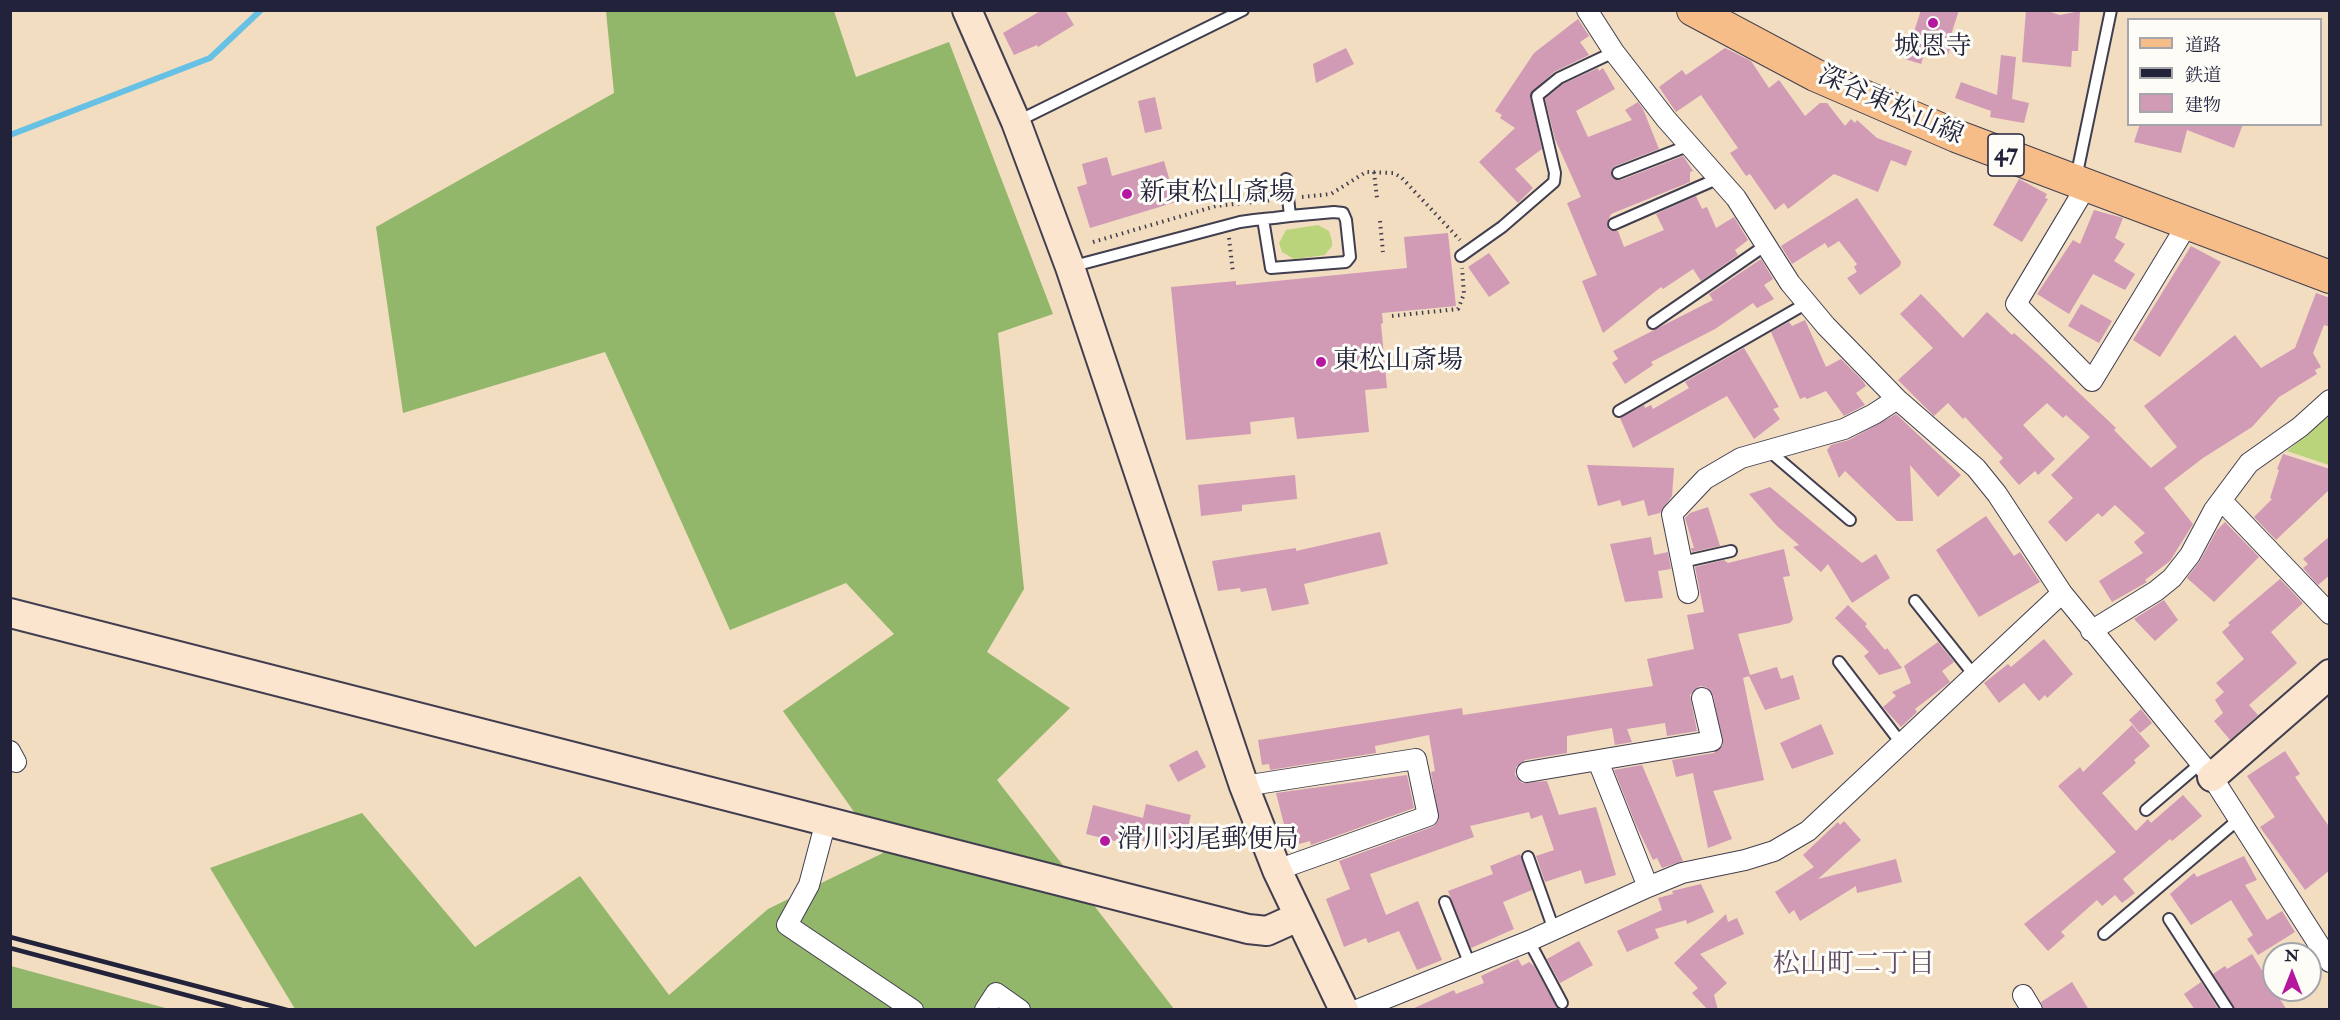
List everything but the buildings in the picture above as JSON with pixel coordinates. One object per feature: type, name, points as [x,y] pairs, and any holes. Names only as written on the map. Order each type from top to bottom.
[{"type":"main road","name":"深谷東松山線","points":[[1694,10],[1815,75],[1956,136],[2330,277]]},
{"type":"street","points":[[967,10],[1016,122],[1070,267],[1244,786],[1277,870],[1344,1010]]},
{"type":"street","points":[[1587,10],[1614,52],[1690,146],[1736,198],[1766,245],[1826,326],[1897,399],[1976,468],[2062,593],[2206,770],[2330,962]]},
{"type":"street","points":[[2081,183],[2016,304],[2092,381],[2188,223]]},
{"type":"street","points":[[1688,593],[1672,514],[1705,479],[1740,458],[1844,429],[1897,399]]},
{"type":"street","points":[[2091,631],[2156,591],[2172,578],[2190,555],[2222,501],[2249,463],[2300,427],[2330,400]]},
{"type":"street","points":[[2222,501],[2330,614]]},
{"type":"street","points":[[1357,1010],[1529,941],[1682,873],[1745,860],[1774,851],[1808,831],[2062,593]]},
{"type":"street","points":[[10,614],[1248,929],[1267,931],[1298,917]]},
{"type":"street","points":[[2206,770],[2330,674]]},
{"type":"street","points":[[1527,772],[1712,741],[1702,698]]},
{"type":"street","points":[[1244,786],[1416,759],[1428,816],[1277,870]]},
{"type":"street","points":[[1598,761],[1648,887]]},
{"type":"street","points":[[826,821],[809,885],[787,925],[913,1010]]},
{"type":"street","points":[[985,1010],[996,993],[1020,1010]]},
{"type":"lane","points":[[1016,122],[1243,10]]},
{"type":"lane","points":[[2081,183],[2111,10]]},
{"type":"lane","points":[[1461,256],[1502,227],[1554,182],[1555,173],[1537,96],[1559,78],[1614,52]]},
{"type":"lane","points":[[1618,173],[1690,146]]},
{"type":"lane","points":[[1614,224],[1719,178]]},
{"type":"lane","points":[[1286,179],[1290,216]]},
{"type":"lane","points":[[1070,267],[1228,225],[1269,219],[1290,216],[1343,213],[1346,220],[1350,257],[1346,262],[1271,268],[1269,219]]},
{"type":"lane","points":[[1653,323],[1766,245]]},
{"type":"lane","points":[[1619,411],[1807,303]]},
{"type":"lane","points":[[1768,449],[1850,520]]},
{"type":"lane","points":[[1682,562],[1731,551]]},
{"type":"lane","points":[[1915,601],[1974,675]]},
{"type":"lane","points":[[1839,662],[1901,743]]},
{"type":"lane","points":[[2146,810],[2206,770]]},
{"type":"lane","points":[[2104,934],[2239,819]]},
{"type":"lane","points":[[1528,857],[1554,930]]},
{"type":"lane","points":[[1445,902],[1470,965]]},
{"type":"lane","points":[[2169,919],[2228,1010]]},
{"type":"lane","points":[[1529,941],[1562,1003]]},
{"type":"path","points":[[1374,172],[1377,198]]},
{"type":"path","points":[[1301,197],[1331,194],[1358,176],[1374,172],[1394,173],[1402,177],[1457,234],[1464,294],[1458,309],[1392,316]]},
{"type":"path","points":[[1093,242],[1216,206],[1279,199]]},
{"type":"path","points":[[1380,221],[1383,252]]},
{"type":"path","points":[[1229,237],[1233,273]]},
{"type":"green space","points":[[606,11],[834,11],[856,77],[949,42],[1053,314],[998,333],[1024,589],[987,652],[1070,708],[997,780],[1174,1009],[295,1009],[210,868],[362,813],[475,947],[580,876],[669,995],[768,909],[883,853],[783,711],[894,634],[846,583],[730,630],[605,352],[403,413],[376,227],[614,93]]},
{"type":"green space","points":[[1318,225],[1329,231],[1332,241],[1332,246],[1325,255],[1294,259],[1282,252],[1279,243],[1286,230]]},
{"type":"green space","points":[[2329,416],[2329,465],[2287,451]]},
{"type":"green space","points":[[11,966],[169,1009],[11,1009]]},
{"type":"waterway","points":[[10,135],[210,58],[261,10]]},
{"type":"railway","points":[[10,937],[287,1010]]},
{"type":"railway","points":[[10,948],[242,1010]]},
{"type":"place","name":"城恩寺","points":[[1933,23]]},
{"type":"place","name":"新東松山斎場","points":[[1127,194]]},
{"type":"place","name":"東松山斎場","points":[[1321,362]]},
{"type":"place","name":"滑川羽尾郵便局","points":[[1105,841]]},
{"type":"district","name":"松山町二丁目","points":[[1854,966]]}]
